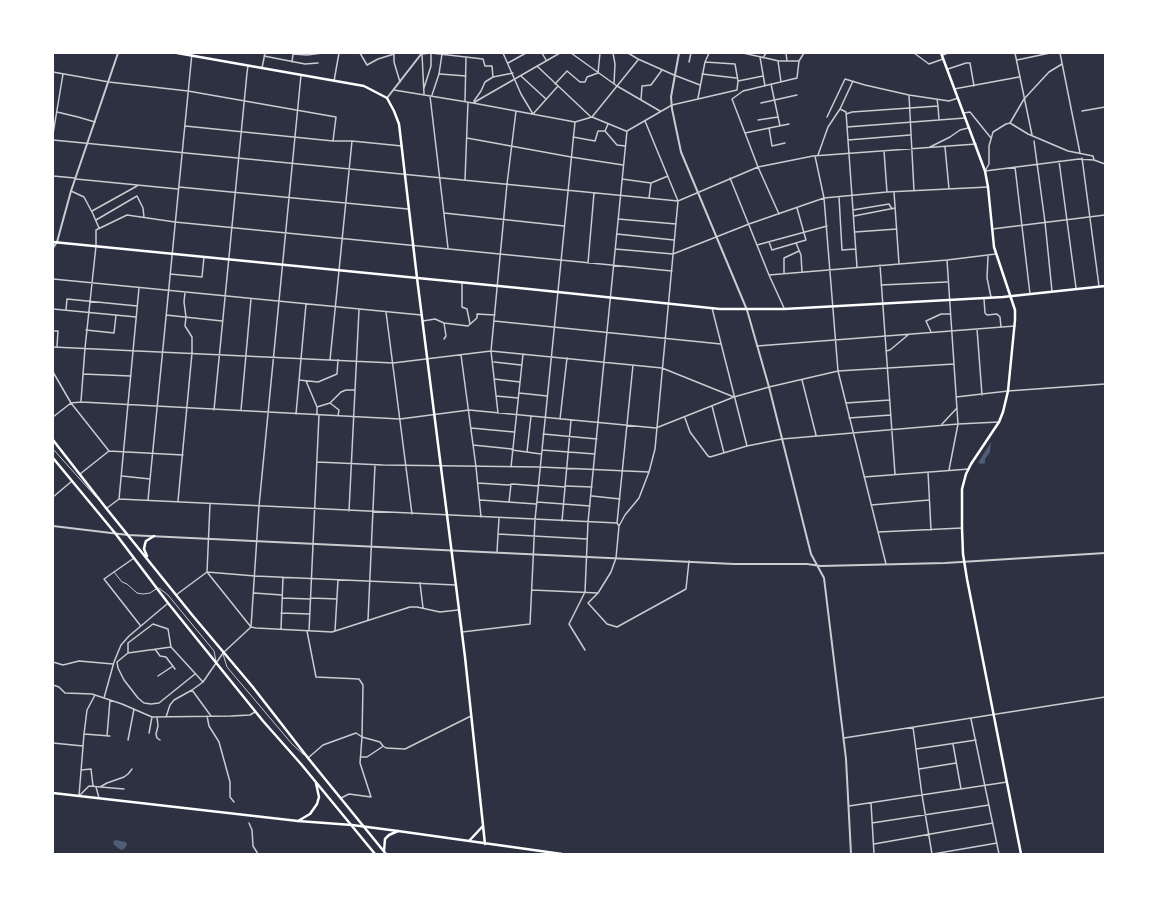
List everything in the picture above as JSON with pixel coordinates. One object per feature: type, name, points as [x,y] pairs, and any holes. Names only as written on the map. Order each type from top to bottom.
[{"type":"main road","points":[[177,53],[191,54],[248,66],[364,86],[387,98],[399,124],[459,610],[485,844]]},
{"type":"main road","points":[[942,54],[985,171],[988,187],[991,229],[996,254],[1015,310],[1008,391],[1000,422],[969,469],[962,489],[962,528],[964,563],[1021,854]]},
{"type":"main road","points":[[53,242],[669,304],[747,310],[1011,296],[1105,286]]},
{"type":"main road","points":[[53,440],[106,508],[385,853]]},
{"type":"main road","points":[[54,459],[115,533],[168,603],[255,712],[375,854]]},
{"type":"main road","points":[[147,558],[144,550],[145,544],[146,541],[154,536]]},
{"type":"main road","points":[[298,821],[310,814],[317,804],[318,797],[316,783]]},
{"type":"main road","points":[[53,793],[298,821],[398,830],[485,844],[562,854]]},
{"type":"main road","points":[[469,841],[483,827]]},
{"type":"main road","points":[[385,853],[385,840],[389,835],[398,830]]},
{"type":"street","points":[[53,248],[57,242],[70,191],[88,144],[118,53]]},
{"type":"street","points":[[262,68],[265,53]]},
{"type":"street","points":[[292,62],[293,53],[315,55],[322,53]]},
{"type":"street","points":[[334,81],[338,53]]},
{"type":"street","points":[[360,53],[367,65],[378,59],[394,54],[396,71],[400,83]]},
{"type":"street","points":[[422,53],[483,58],[485,66],[492,66],[493,77]]},
{"type":"street","points":[[387,98],[422,53]]},
{"type":"street","points":[[422,53],[424,94]]},
{"type":"street","points":[[423,90],[431,66],[431,53]]},
{"type":"street","points":[[508,62],[526,53]]},
{"type":"street","points":[[542,53],[547,61]]},
{"type":"street","points":[[473,103],[560,53]]},
{"type":"street","points":[[571,53],[617,86],[660,112]]},
{"type":"street","points":[[598,73],[600,53]]},
{"type":"street","points":[[614,53],[614,84]]},
{"type":"street","points":[[628,53],[662,70],[700,85]]},
{"type":"street","points":[[679,53],[671,98],[681,152],[747,310],[769,387],[811,554],[824,578],[844,738],[851,854]]},
{"type":"street","points":[[689,62],[691,53]]},
{"type":"street","points":[[698,98],[702,74],[709,53]]},
{"type":"street","points":[[743,53],[778,61],[799,61]]},
{"type":"street","points":[[762,57],[766,53]]},
{"type":"street","points":[[786,53],[787,61]]},
{"type":"street","points":[[779,214],[758,167],[732,99],[743,91],[797,78],[799,61],[804,53]]},
{"type":"street","points":[[914,53],[929,64],[943,59]]},
{"type":"street","points":[[942,54],[948,53]]},
{"type":"street","points":[[1015,53],[1032,136]]},
{"type":"street","points":[[1016,60],[1050,53]]},
{"type":"street","points":[[1060,53],[1080,154]]},
{"type":"street","points":[[148,500],[191,54]]},
{"type":"street","points":[[442,54],[439,74],[431,96],[448,248]]},
{"type":"street","points":[[504,54],[521,94],[533,114]]},
{"type":"street","points":[[264,56],[305,64],[318,63]]},
{"type":"street","points":[[465,101],[466,57]]},
{"type":"street","points":[[762,57],[765,86]]},
{"type":"street","points":[[394,90],[465,101],[575,122],[592,117],[638,59]]},
{"type":"street","points":[[778,61],[781,82]]},
{"type":"street","points":[[537,66],[592,117],[627,131],[672,105],[737,90],[738,81],[734,64],[705,62]]},
{"type":"street","points":[[947,69],[970,63],[974,86]]},
{"type":"street","points":[[985,171],[989,164],[989,146],[993,132],[1010,123],[1024,99],[1050,72],[1062,64]]},
{"type":"street","points":[[214,410],[248,66]]},
{"type":"street","points":[[641,101],[642,86],[651,85],[662,70]]},
{"type":"street","points":[[53,72],[109,82],[188,91],[336,117],[333,141]]},
{"type":"street","points":[[555,84],[567,72],[580,82],[584,82],[587,77],[598,73]]},
{"type":"street","points":[[473,103],[485,82],[493,77],[513,73]]},
{"type":"street","points":[[53,134],[63,74]]},
{"type":"street","points":[[439,74],[466,76]]},
{"type":"street","points":[[702,74],[737,78]]},
{"type":"street","points":[[166,717],[170,705],[174,700],[203,682],[223,653],[251,627],[267,412],[301,75]]},
{"type":"street","points":[[521,76],[546,99]]},
{"type":"street","points":[[738,81],[764,76]]},
{"type":"street","points":[[954,89],[1020,77]]},
{"type":"street","points":[[827,117],[845,79],[909,95],[949,100],[958,98]]},
{"type":"street","points":[[853,82],[840,109],[828,127],[816,156],[824,198],[827,226],[838,372],[886,564]]},
{"type":"street","points":[[771,84],[780,126]]},
{"type":"street","points":[[533,114],[558,86]]},
{"type":"street","points":[[909,95],[914,191]]},
{"type":"street","points":[[761,103],[797,96]]},
{"type":"street","points":[[937,99],[939,120]]},
{"type":"street","points":[[465,180],[468,102]]},
{"type":"street","points":[[846,114],[852,112],[938,106]]},
{"type":"street","points":[[1082,111],[1105,107]]},
{"type":"street","points":[[840,109],[846,112],[857,267]]},
{"type":"street","points":[[498,413],[491,351],[507,184],[516,111]]},
{"type":"street","points":[[57,112],[95,122]]},
{"type":"street","points":[[964,114],[970,112],[991,138]]},
{"type":"street","points":[[758,120],[778,117]]},
{"type":"street","points":[[847,127],[966,118]]},
{"type":"street","points":[[645,121],[678,201],[655,449],[649,472],[639,498],[625,515],[619,526],[616,558],[611,572],[598,593],[588,604],[607,624],[616,627],[686,589],[689,561]]},
{"type":"street","points":[[461,632],[530,624],[536,503],[575,122]]},
{"type":"street","points":[[1010,123],[1032,136],[1068,151],[1093,156],[1094,160]]},
{"type":"street","points":[[605,131],[608,124]]},
{"type":"street","points":[[745,133],[789,124]]},
{"type":"street","points":[[185,126],[333,141],[352,141],[402,146]]},
{"type":"street","points":[[769,128],[772,146],[785,143]]},
{"type":"street","points":[[929,148],[960,130],[969,128]]},
{"type":"street","points":[[573,137],[595,141],[598,131],[605,131],[617,145],[625,146]]},
{"type":"street","points":[[585,650],[569,624],[585,592],[588,522],[627,131]]},
{"type":"street","points":[[848,140],[911,135]]},
{"type":"street","points":[[467,138],[623,165]]},
{"type":"street","points":[[53,140],[678,201],[758,167],[816,156],[976,144]]},
{"type":"street","points":[[330,360],[352,141]]},
{"type":"street","points":[[1034,141],[1045,222],[1052,291]]},
{"type":"street","points":[[945,147],[949,189]]},
{"type":"street","points":[[884,151],[887,192]]},
{"type":"street","points":[[985,171],[1082,158],[1105,164]]},
{"type":"street","points":[[1082,158],[1099,286]]},
{"type":"street","points":[[1059,161],[1076,289]]},
{"type":"street","points":[[1015,167],[1030,294]]},
{"type":"street","points":[[53,176],[410,209]]},
{"type":"street","points":[[622,179],[651,183],[668,176]]},
{"type":"street","points":[[730,178],[784,309]]},
{"type":"street","points":[[649,198],[651,183]]},
{"type":"street","points":[[92,211],[138,185]]},
{"type":"street","points":[[615,249],[673,254],[716,236],[824,198],[887,192],[988,187]]},
{"type":"street","points":[[70,191],[84,197],[99,228]]},
{"type":"street","points":[[894,192],[899,264]]},
{"type":"street","points":[[588,263],[594,193]]},
{"type":"street","points":[[96,220],[137,196],[144,208],[144,217]]},
{"type":"street","points":[[839,197],[842,250],[856,250]]},
{"type":"street","points":[[853,210],[889,204],[892,209]]},
{"type":"street","points":[[769,242],[772,250],[806,240],[797,208]]},
{"type":"street","points":[[854,216],[895,208]]},
{"type":"street","points":[[444,213],[564,226]]},
{"type":"street","points":[[81,402],[86,330],[96,246],[96,230],[127,215],[175,222],[672,271]]},
{"type":"street","points":[[991,229],[1105,215]]},
{"type":"street","points":[[618,220],[676,224]]},
{"type":"street","points":[[757,245],[827,226]]},
{"type":"street","points":[[855,232],[897,229]]},
{"type":"street","points":[[616,234],[674,240]]},
{"type":"street","points":[[796,243],[801,256],[802,272]]},
{"type":"street","points":[[784,273],[784,258],[799,251]]},
{"type":"street","points":[[769,275],[947,260],[996,254]]},
{"type":"street","points":[[988,256],[987,278],[991,297]]},
{"type":"street","points":[[170,274],[202,277],[204,257]]},
{"type":"street","points":[[947,260],[958,424],[949,470]]},
{"type":"street","points":[[880,265],[895,474]]},
{"type":"street","points":[[53,279],[423,316]]},
{"type":"street","points":[[882,285],[948,282]]},
{"type":"street","points":[[462,283],[462,308],[467,309],[470,324]]},
{"type":"street","points":[[119,499],[139,288]]},
{"type":"street","points":[[178,502],[192,353],[192,337],[185,326],[185,292]]},
{"type":"street","points":[[984,297],[984,313],[987,315],[997,314],[1000,317],[1001,327]]},
{"type":"street","points":[[66,310],[67,299],[138,306]]},
{"type":"street","points":[[241,411],[251,299]]},
{"type":"street","points":[[296,414],[306,304]]},
{"type":"street","points":[[712,308],[748,446]]},
{"type":"street","points":[[53,309],[136,317]]},
{"type":"street","points":[[349,511],[359,310]]},
{"type":"street","points":[[386,312],[412,514]]},
{"type":"street","points":[[423,321],[435,319],[444,323],[468,326],[477,318],[477,314],[495,315]]},
{"type":"street","points":[[931,333],[926,321],[941,314],[950,314]]},
{"type":"street","points":[[86,330],[114,333],[116,315]]},
{"type":"street","points":[[166,315],[223,321]]},
{"type":"street","points":[[494,321],[721,344]]},
{"type":"street","points":[[444,323],[446,336],[444,339]]},
{"type":"street","points":[[757,346],[1014,326]]},
{"type":"street","points":[[977,329],[982,395]]},
{"type":"street","points":[[53,331],[58,331],[57,346]]},
{"type":"street","points":[[886,351],[890,350],[909,334]]},
{"type":"street","points":[[53,347],[393,363],[491,351],[662,368],[734,397]]},
{"type":"street","points":[[511,467],[523,354]]},
{"type":"street","points":[[461,355],[469,410],[481,517]]},
{"type":"street","points":[[560,419],[567,358]]},
{"type":"street","points":[[299,380],[318,382],[337,374],[338,360]]},
{"type":"street","points":[[493,362],[521,365]]},
{"type":"street","points":[[53,417],[70,403],[81,402],[128,406],[400,418],[469,410],[656,428],[734,397],[769,387],[838,372],[954,364]]},
{"type":"street","points":[[619,526],[617,523],[633,365]]},
{"type":"street","points":[[53,372],[70,403],[109,451]]},
{"type":"street","points":[[83,374],[131,376]]},
{"type":"street","points":[[494,379],[520,382]]},
{"type":"street","points":[[802,380],[816,435]]},
{"type":"street","points":[[305,381],[317,408],[318,415],[314,544],[308,631],[316,677],[360,679],[363,685],[360,763],[371,797],[349,794],[341,798]]},
{"type":"street","points":[[956,397],[1008,391],[1105,384]]},
{"type":"street","points":[[317,408],[330,403],[341,392],[346,390],[355,390]]},
{"type":"street","points":[[519,393],[547,396]]},
{"type":"street","points":[[496,396],[518,398]]},
{"type":"street","points":[[846,403],[890,400]]},
{"type":"street","points":[[330,403],[339,410],[338,416]]},
{"type":"street","points":[[712,406],[724,452]]},
{"type":"street","points":[[941,425],[957,408]]},
{"type":"street","points":[[849,418],[891,415]]},
{"type":"street","points":[[527,452],[531,416]]},
{"type":"street","points":[[684,417],[690,432],[710,457],[724,452],[782,439],[941,425],[1000,422]]},
{"type":"street","points":[[562,521],[571,420]]},
{"type":"street","points":[[471,428],[514,432]]},
{"type":"street","points":[[543,434],[597,439]]},
{"type":"street","points":[[473,445],[541,454]]},
{"type":"street","points":[[542,450],[595,454]]},
{"type":"street","points":[[80,474],[109,451],[183,455]]},
{"type":"street","points":[[317,462],[375,465],[540,467],[649,472]]},
{"type":"street","points":[[368,620],[375,465]]},
{"type":"street","points":[[864,477],[969,469]]},
{"type":"street","points":[[928,472],[931,530]]},
{"type":"street","points":[[121,476],[150,479]]},
{"type":"street","points":[[53,497],[72,480]]},
{"type":"street","points":[[478,483],[592,487]]},
{"type":"street","points":[[509,502],[510,484]]},
{"type":"street","points":[[591,496],[620,499]]},
{"type":"street","points":[[106,508],[119,499],[617,523]]},
{"type":"street","points":[[480,500],[590,506]]},
{"type":"street","points":[[871,505],[929,500]]},
{"type":"street","points":[[210,504],[207,572],[251,627],[332,632],[410,607],[440,612],[459,610]]},
{"type":"street","points":[[497,552],[499,518]]},
{"type":"street","points":[[53,526],[128,535],[616,558],[818,565],[964,563],[1105,553]]},
{"type":"street","points":[[878,532],[962,528]]},
{"type":"street","points":[[498,534],[588,539]]},
{"type":"street","points":[[134,558],[104,579],[141,626]]},
{"type":"street","points":[[176,595],[207,572],[255,576],[456,585]]},
{"type":"street","points":[[281,630],[283,577]]},
{"type":"street","points":[[335,631],[338,580]]},
{"type":"street","points":[[420,583],[423,608]]},
{"type":"street","points":[[531,590],[598,593]]},
{"type":"street","points":[[254,593],[337,599]]},
{"type":"street","points":[[104,698],[113,664],[121,645],[129,636],[168,603]]},
{"type":"street","points":[[282,613],[310,614]]},
{"type":"street","points":[[128,653],[128,643],[153,624],[168,629],[171,647],[203,682]]},
{"type":"street","points":[[171,647],[128,653],[117,662],[118,668],[124,680],[138,698],[144,703],[159,703],[195,674]]},
{"type":"street","points":[[155,650],[160,656],[166,657],[175,669]]},
{"type":"street","points":[[53,662],[63,665],[79,661],[113,664]]},
{"type":"street","points":[[158,676],[173,666]]},
{"type":"street","points":[[53,685],[58,686],[64,693],[95,695],[152,717],[250,715],[255,712]]},
{"type":"street","points":[[192,690],[212,716]]},
{"type":"street","points":[[79,796],[87,710],[95,695]]},
{"type":"street","points":[[844,738],[1105,697]]},
{"type":"street","points":[[106,736],[110,700]]},
{"type":"street","points":[[128,740],[134,709]]},
{"type":"street","points":[[207,716],[209,726],[219,742],[230,782],[230,797],[234,802]]},
{"type":"street","points":[[308,758],[328,742],[356,733],[362,737],[380,742],[383,746],[405,749],[471,716]]},
{"type":"street","points":[[149,733],[152,717]]},
{"type":"street","points":[[157,717],[158,726],[156,734],[157,738],[160,740]]},
{"type":"street","points":[[971,718],[999,854]]},
{"type":"street","points":[[913,727],[925,815],[933,854],[997,843]]},
{"type":"street","points":[[84,734],[110,736]]},
{"type":"street","points":[[916,749],[976,740]]},
{"type":"street","points":[[53,743],[83,746]]},
{"type":"street","points":[[952,744],[961,789]]},
{"type":"street","points":[[361,757],[367,757],[383,746]]},
{"type":"street","points":[[919,769],[956,763]]},
{"type":"street","points":[[81,770],[91,769],[93,786]]},
{"type":"street","points":[[100,787],[124,777],[132,769]]},
{"type":"street","points":[[848,806],[1007,782]]},
{"type":"street","points":[[79,796],[88,786],[124,788]]},
{"type":"street","points":[[96,786],[98,798]]},
{"type":"street","points":[[871,803],[874,854]]},
{"type":"street","points":[[872,823],[989,805]]},
{"type":"street","points":[[249,822],[252,830],[254,846],[258,854]]},
{"type":"street","points":[[874,844],[993,823]]},
{"type":"lane","points":[[53,449],[106,508]]},
{"type":"lane","points":[[114,572],[122,582],[127,584],[137,593],[150,593],[158,588],[172,600],[214,651],[216,662]]},
{"type":"lane","points":[[223,653],[227,667],[292,744],[308,758]]},
{"type":"water","points":[[991,442],[990,452],[985,459],[985,463],[978,463]]},
{"type":"water","points":[[115,840],[126,842],[127,845],[121,850],[114,845],[113,842]]}]
